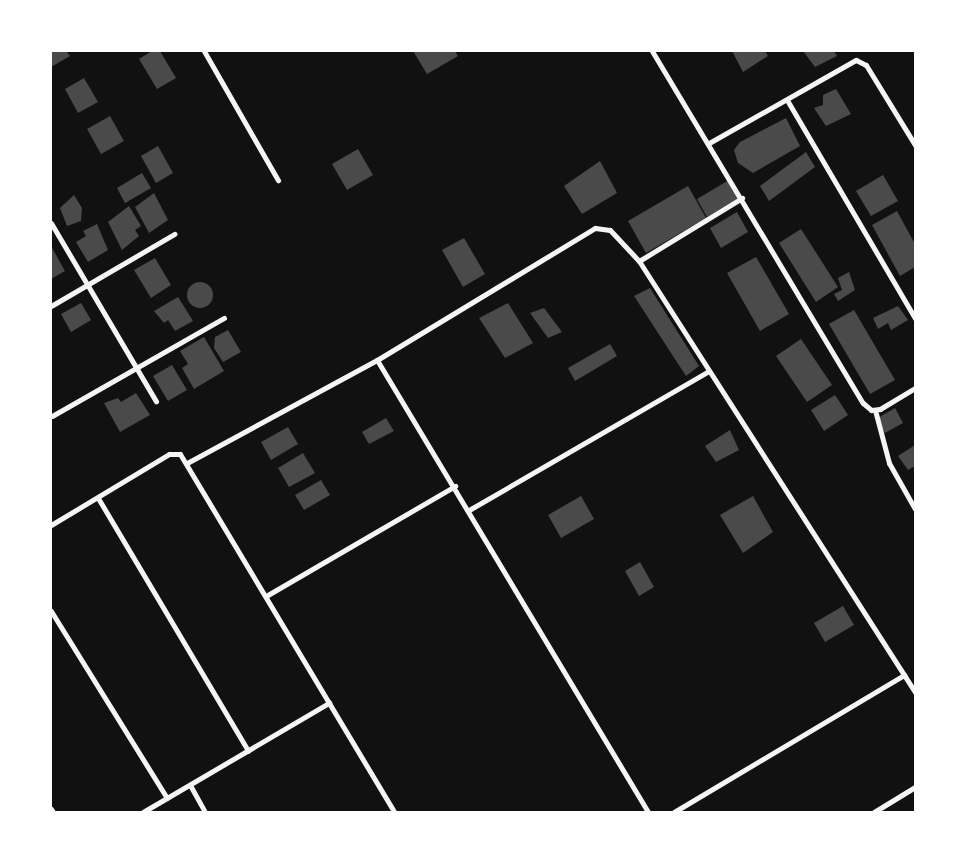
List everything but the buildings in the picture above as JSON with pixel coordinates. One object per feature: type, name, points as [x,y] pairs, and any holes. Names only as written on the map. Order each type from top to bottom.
[{"type":"street","points":[[204,51],[278,180]]},
{"type":"street","points":[[652,51],[863,403],[875,410],[889,463],[915,509]]},
{"type":"street","points":[[709,143],[859,60],[915,145]]},
{"type":"street","points":[[787,100],[915,318]]},
{"type":"street","points":[[639,261],[742,198]]},
{"type":"street","points":[[51,223],[156,401]]},
{"type":"street","points":[[187,463],[377,360],[595,228],[617,234],[639,261],[915,692]]},
{"type":"street","points":[[51,306],[174,234]]},
{"type":"street","points":[[52,416],[224,318]]},
{"type":"street","points":[[377,360],[648,812]]},
{"type":"street","points":[[469,510],[709,371]]},
{"type":"street","points":[[875,410],[915,388]]},
{"type":"street","points":[[51,525],[173,453],[187,463],[394,812]]},
{"type":"street","points":[[267,596],[454,486]]},
{"type":"street","points":[[98,498],[248,751]]},
{"type":"street","points":[[51,611],[167,798]]},
{"type":"street","points":[[674,812],[904,676]]},
{"type":"street","points":[[143,812],[329,703]]},
{"type":"street","points":[[190,785],[205,812]]},
{"type":"street","points":[[874,812],[915,787]]}]
